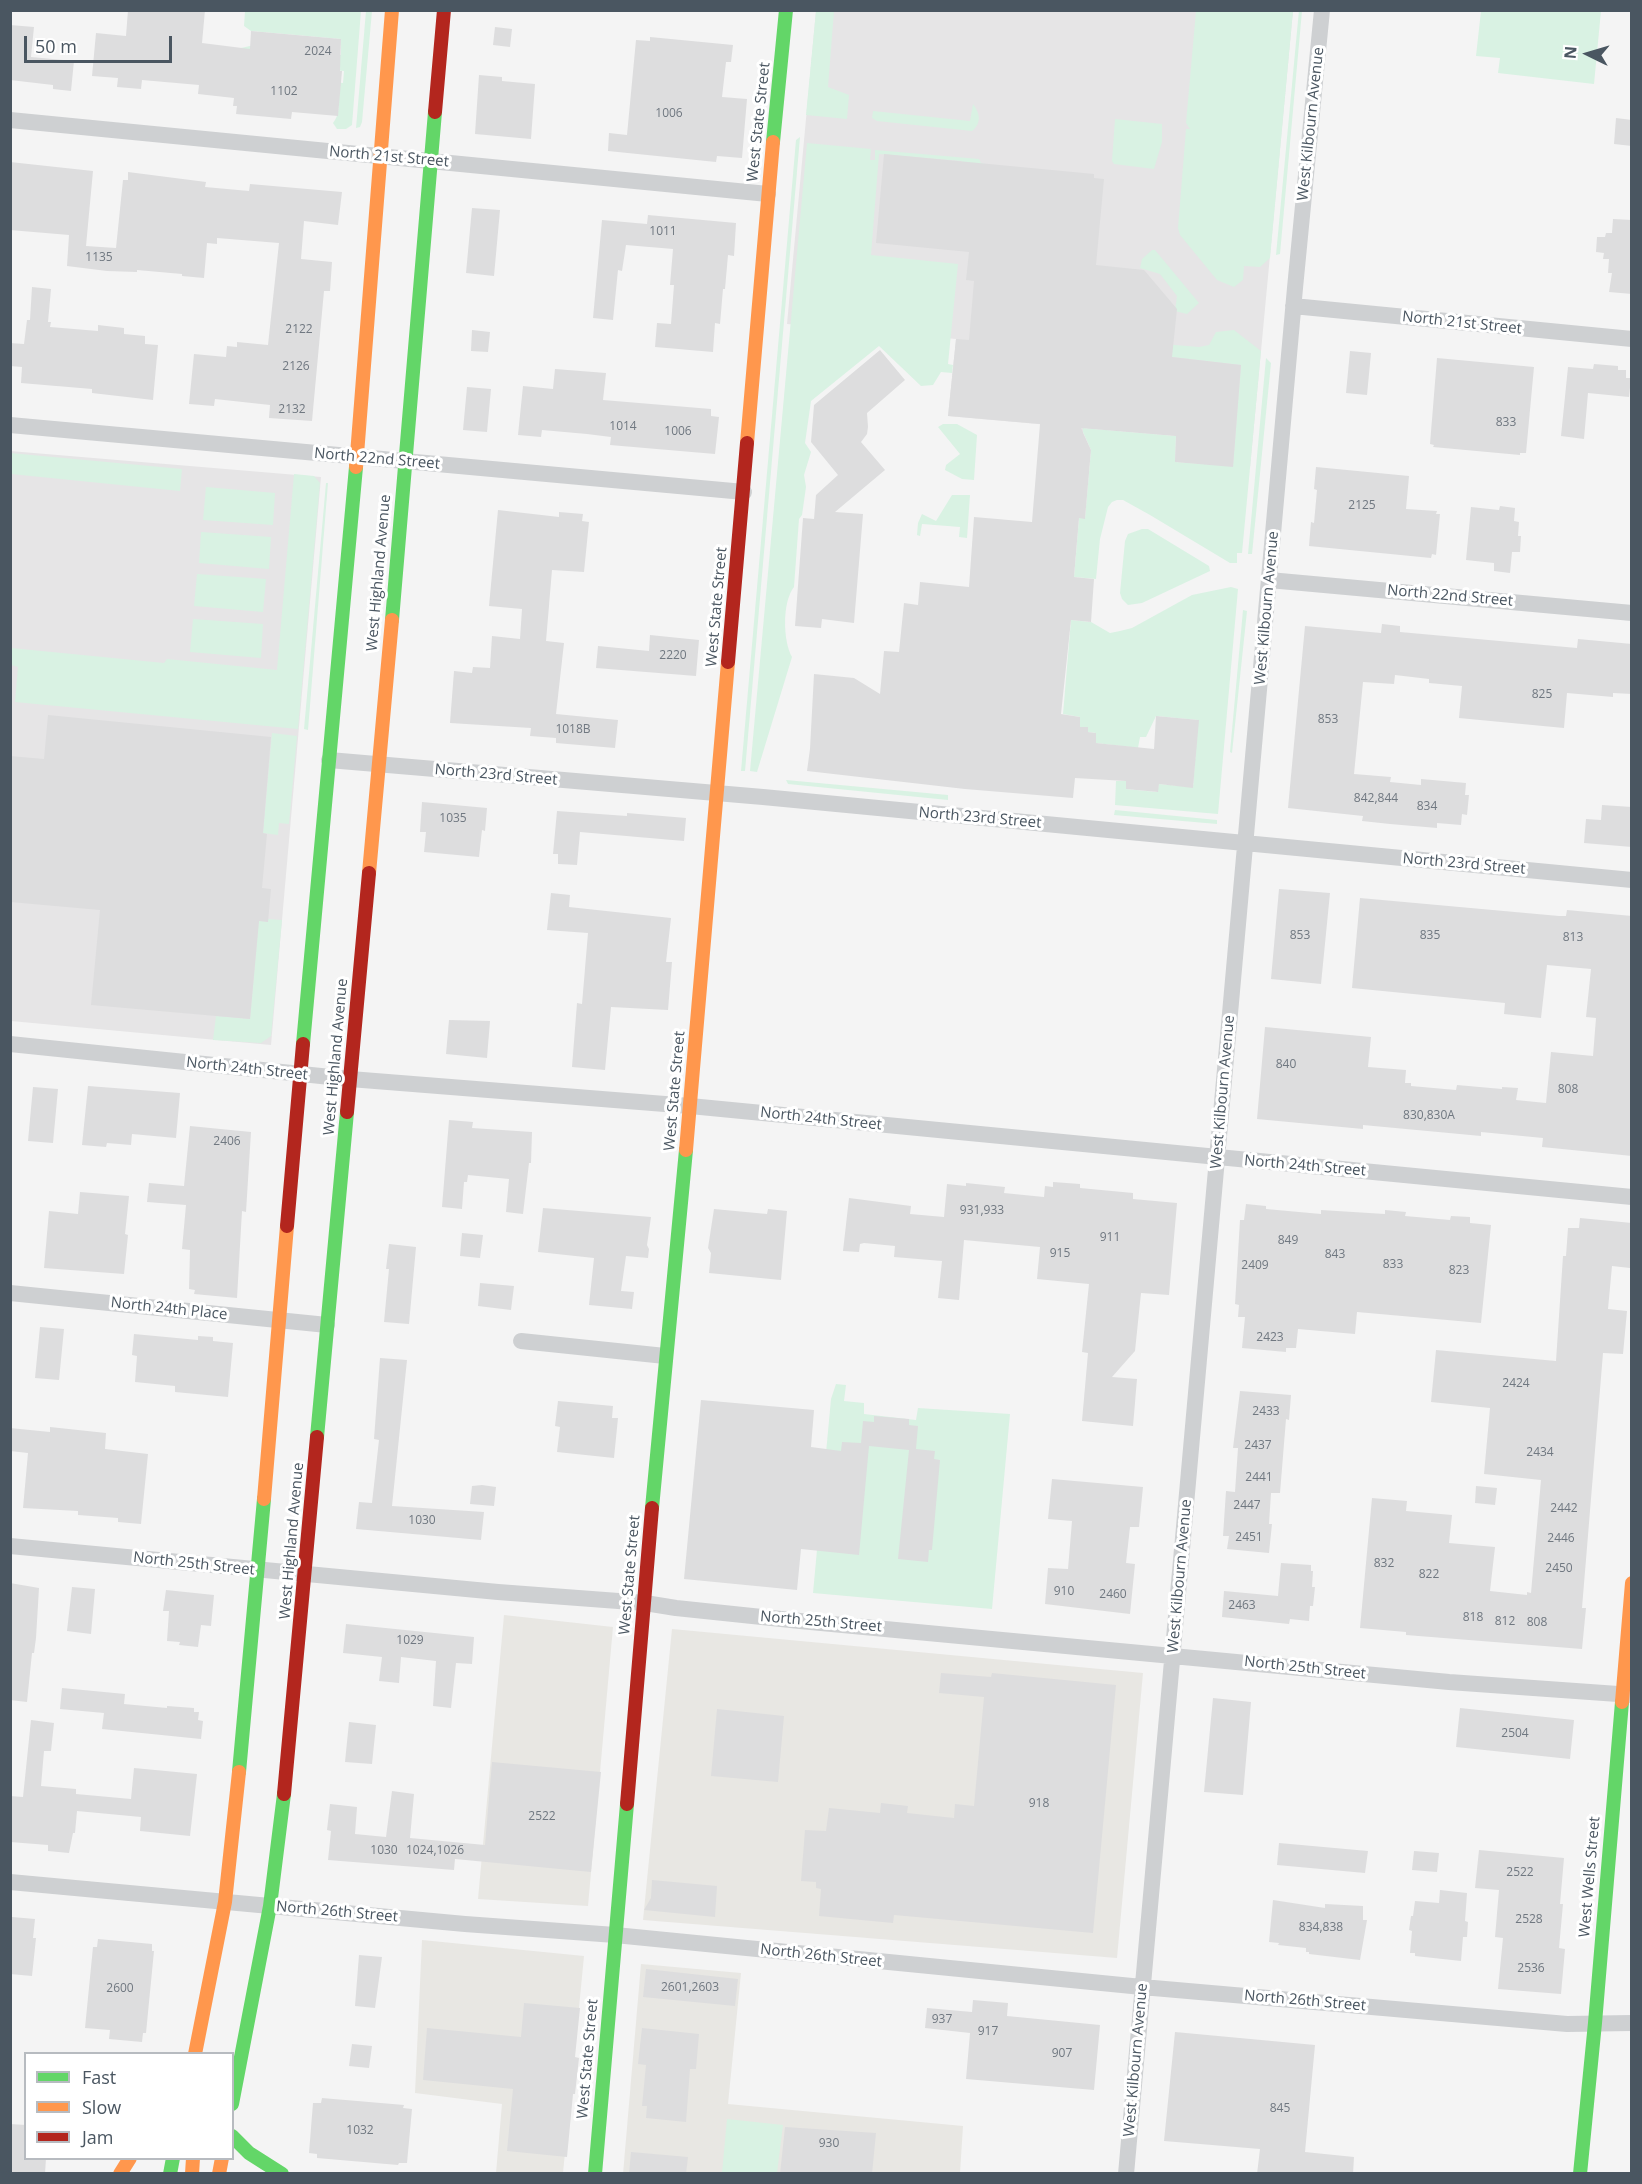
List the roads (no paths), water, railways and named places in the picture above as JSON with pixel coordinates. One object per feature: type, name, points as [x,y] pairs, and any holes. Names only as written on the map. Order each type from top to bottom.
[{"type":"main road","points":[[195,2052],[225,1902],[243,1740],[278,1320],[356,457],[392,10]]},
{"type":"main road","name":"West Highland Avenue","points":[[234,2094],[270,1906],[287,1772],[406,462],[444,10]]},
{"type":"main road","name":"West State Street","points":[[595,2174],[665,1356],[690,1106],[768,194],[786,10]]},
{"type":"main road","name":"West Wells Street","points":[[1580,2174],[1627,1695],[1632,1583]]},
{"type":"main road","points":[[234,2138],[254,2158],[282,2174]]},
{"type":"main road","points":[[120,2174],[129,2160]]},
{"type":"street","name":"West Kilbourn Avenue","points":[[1126,2174],[1293,306],[1322,10]]},
{"type":"street","name":"North 21st Street","points":[[10,120],[768,194]]},
{"type":"street","name":"North 21st Street","points":[[1293,306],[1632,339]]},
{"type":"street","name":"North 22nd Street","points":[[10,425],[744,492]]},
{"type":"street","name":"North 22nd Street","points":[[1269,580],[1632,613]]},
{"type":"street","name":"North 23rd Street","points":[[328,760],[718,794],[1632,880]]},
{"type":"street","name":"North 24th Street","points":[[10,1044],[350,1079],[690,1106],[1632,1197]]},
{"type":"street","name":"North 24th Place","points":[[10,1293],[327,1325]]},
{"type":"street","points":[[521,1341],[665,1356]]},
{"type":"street","name":"North 25th Street","points":[[10,1546],[498,1592],[645,1603],[766,1617],[1449,1682],[1627,1695]]},
{"type":"street","name":"North 26th Street","points":[[10,1882],[615,1935],[1142,1987],[1568,2024],[1632,2023]]}]
